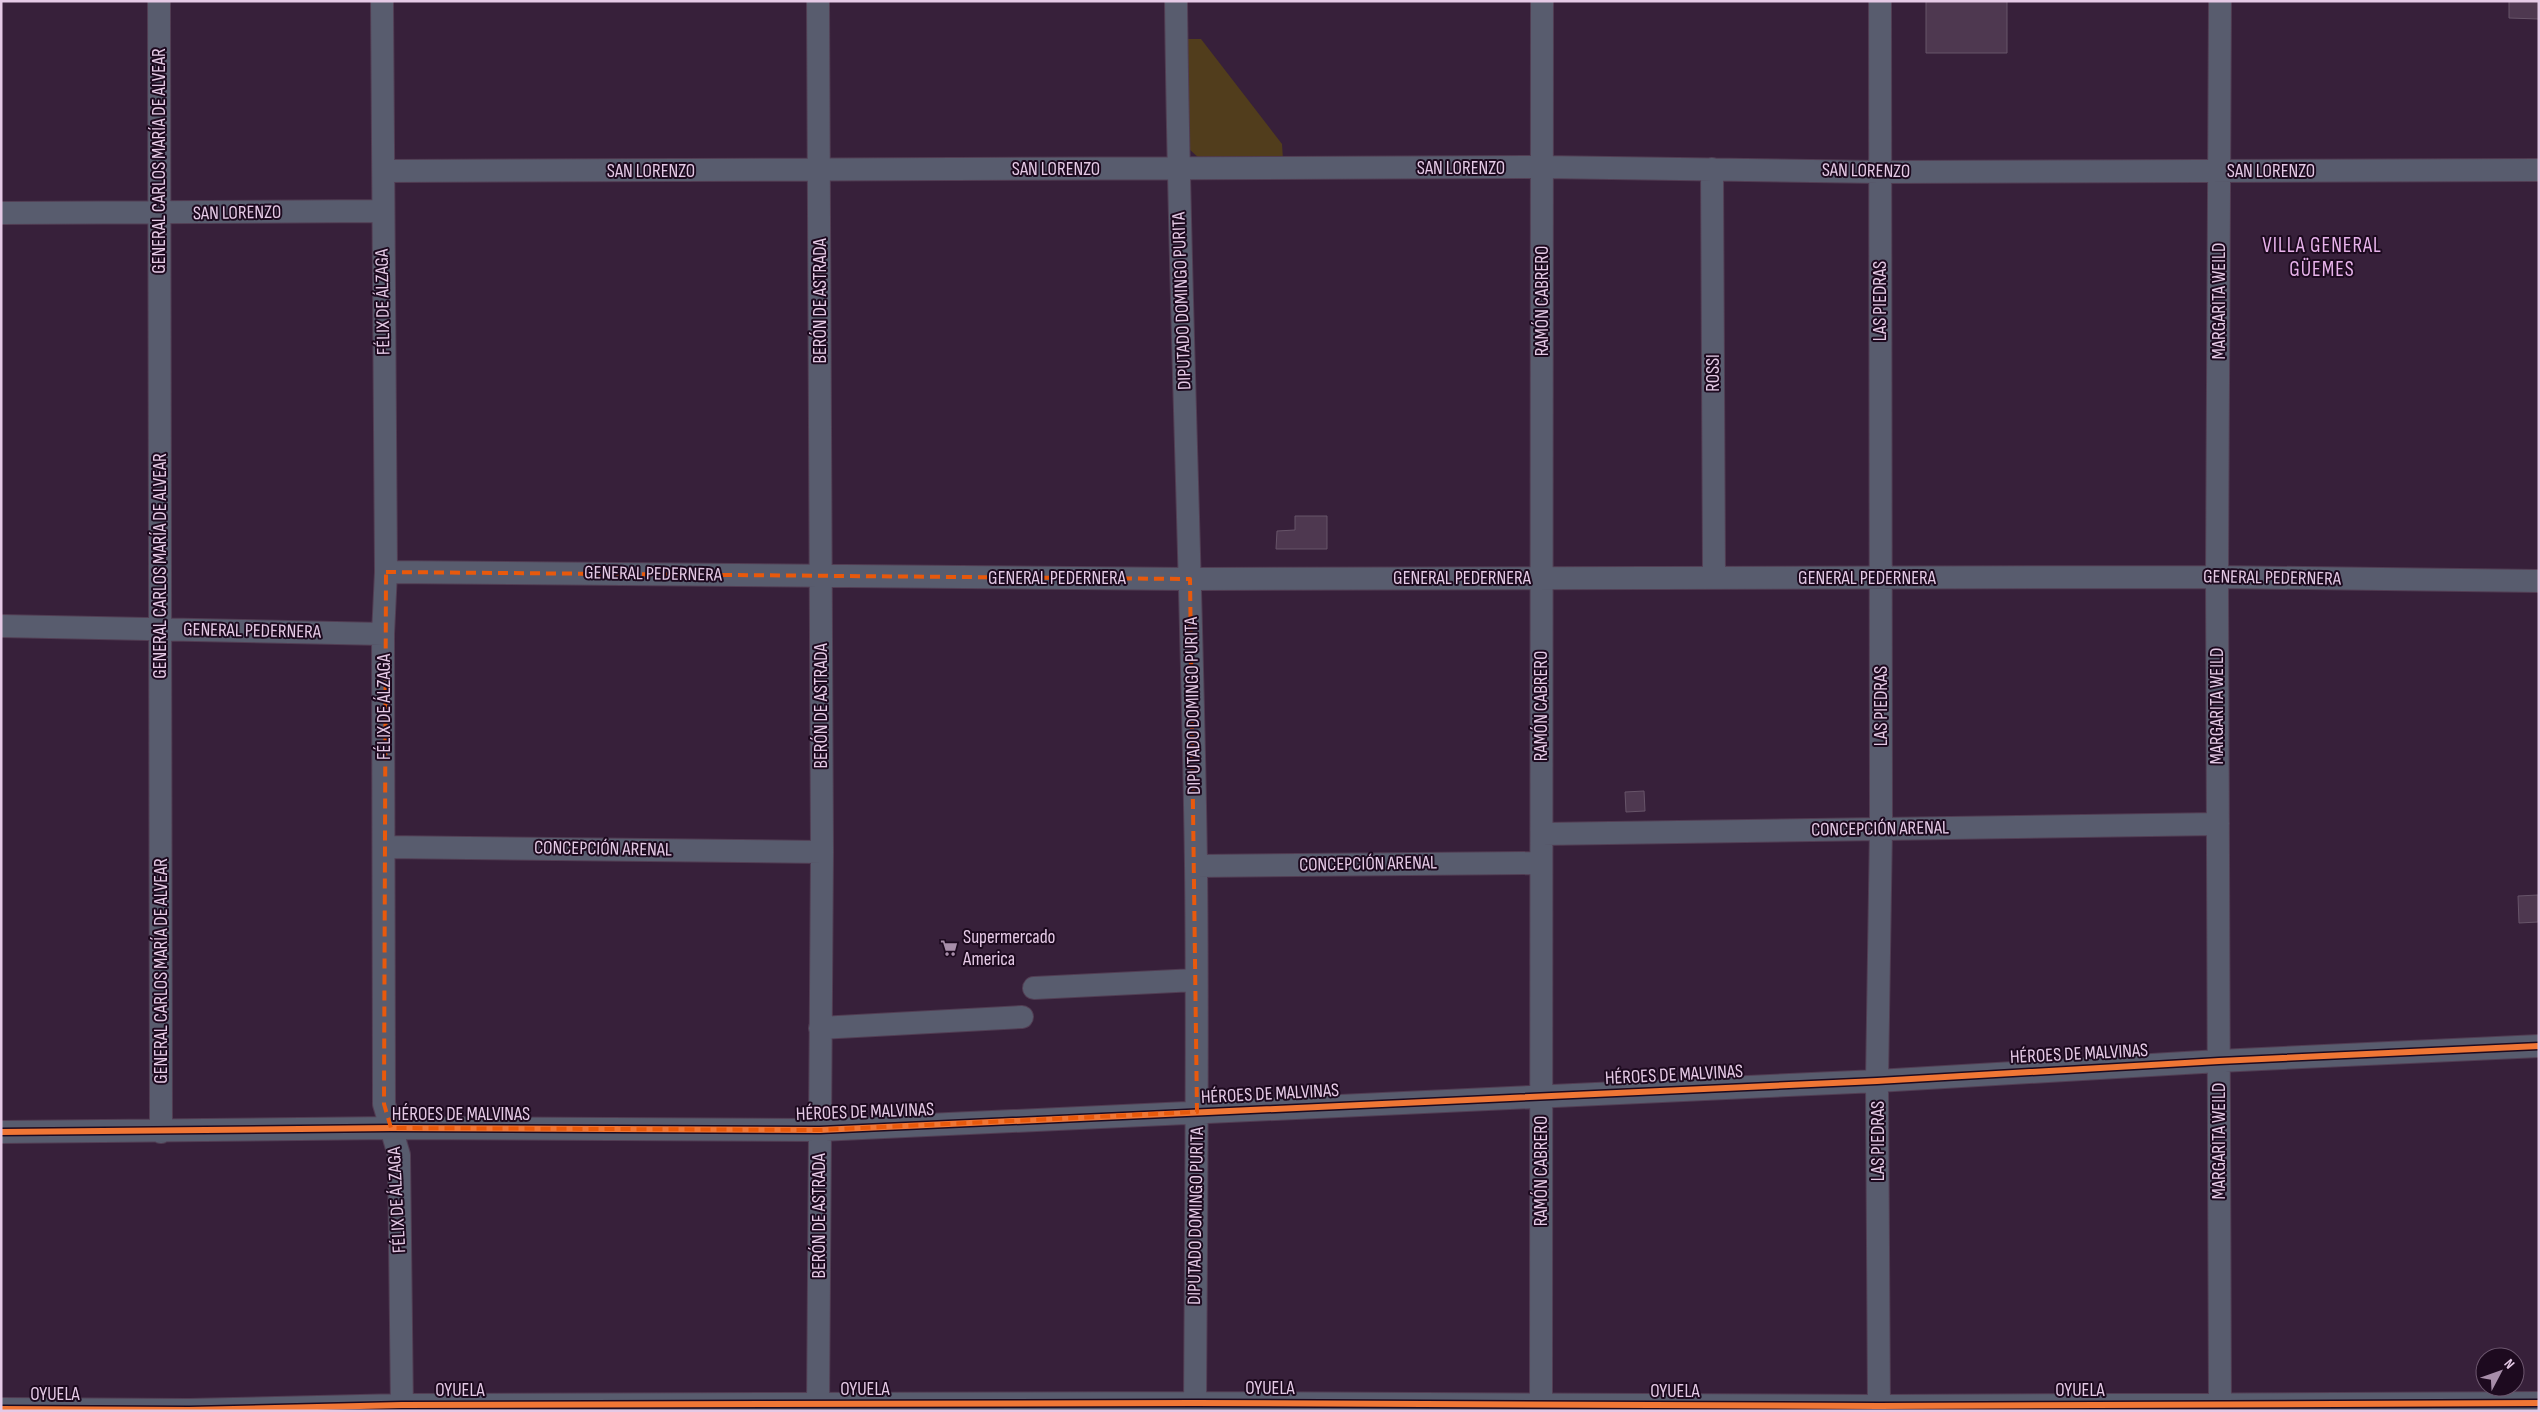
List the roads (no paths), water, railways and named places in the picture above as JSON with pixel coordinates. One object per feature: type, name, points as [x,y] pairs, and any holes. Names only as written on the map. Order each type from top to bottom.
[{"type":"street","name":"GENERAL CARLOS MARÍA DE ALVEAR","points":[[159,1],[161,1132]]},
{"type":"street","name":"FÉLIX DE ÁLZAGA","points":[[382,1],[386,572],[384,634],[384,1104],[399,1155],[402,1408]]},
{"type":"street","name":"BERÓN DE ASTRADA","points":[[818,1],[822,852],[818,1407]]},
{"type":"street","name":"DIPUTADO DOMINGO PURITA","points":[[1176,1],[1178,168],[1196,866],[1195,1407]]},
{"type":"street","name":"RAMÓN CABRERO","points":[[1540,1408],[1542,1]]},
{"type":"street","name":"LAS PIEDRAS","points":[[1879,1409],[1877,1081],[1881,828],[1880,1]]},
{"type":"street","name":"MARGARITA WEILD","points":[[2220,1],[2217,577],[2220,1407]]},
{"type":"street","name":"SAN LORENZO","points":[[384,171],[819,171],[1543,167],[1879,172],[2539,170]]},
{"type":"street","name":"ROSSI","points":[[1712,169],[1714,577]]},
{"type":"street","name":"SAN LORENZO","points":[[1,213],[159,214],[382,211]]},
{"type":"street","name":"GENERAL PEDERNERA","points":[[386,572],[1190,579],[2217,577],[2539,581]]},
{"type":"street","name":"GENERAL PEDERNERA","points":[[1,626],[384,634]]},
{"type":"street","name":"CONCEPCIÓN ARENAL","points":[[1542,834],[2218,824]]},
{"type":"street","name":"CONCEPCIÓN ARENAL","points":[[385,847],[822,852]]},
{"type":"street","name":"CONCEPCIÓN ARENAL","points":[[1196,866],[1540,863]]},
{"type":"street","points":[[1034,988],[1196,980]]},
{"type":"street","points":[[820,1028],[1022,1017]]},
{"type":"street","name":"HÉROES DE MALVINAS","points":[[1,1132],[161,1132],[391,1128],[820,1130],[1877,1081],[2218,1061],[2539,1046]]},
{"type":"street","name":"OYUELA","points":[[1,1409],[1195,1407],[1879,1409],[2539,1403]]},
{"type":"place","name":"Supermercado America","points":[[949,948]]},
{"type":"district","name":"VILLA GENERAL GÜEMES","points":[[2322,257]]}]
